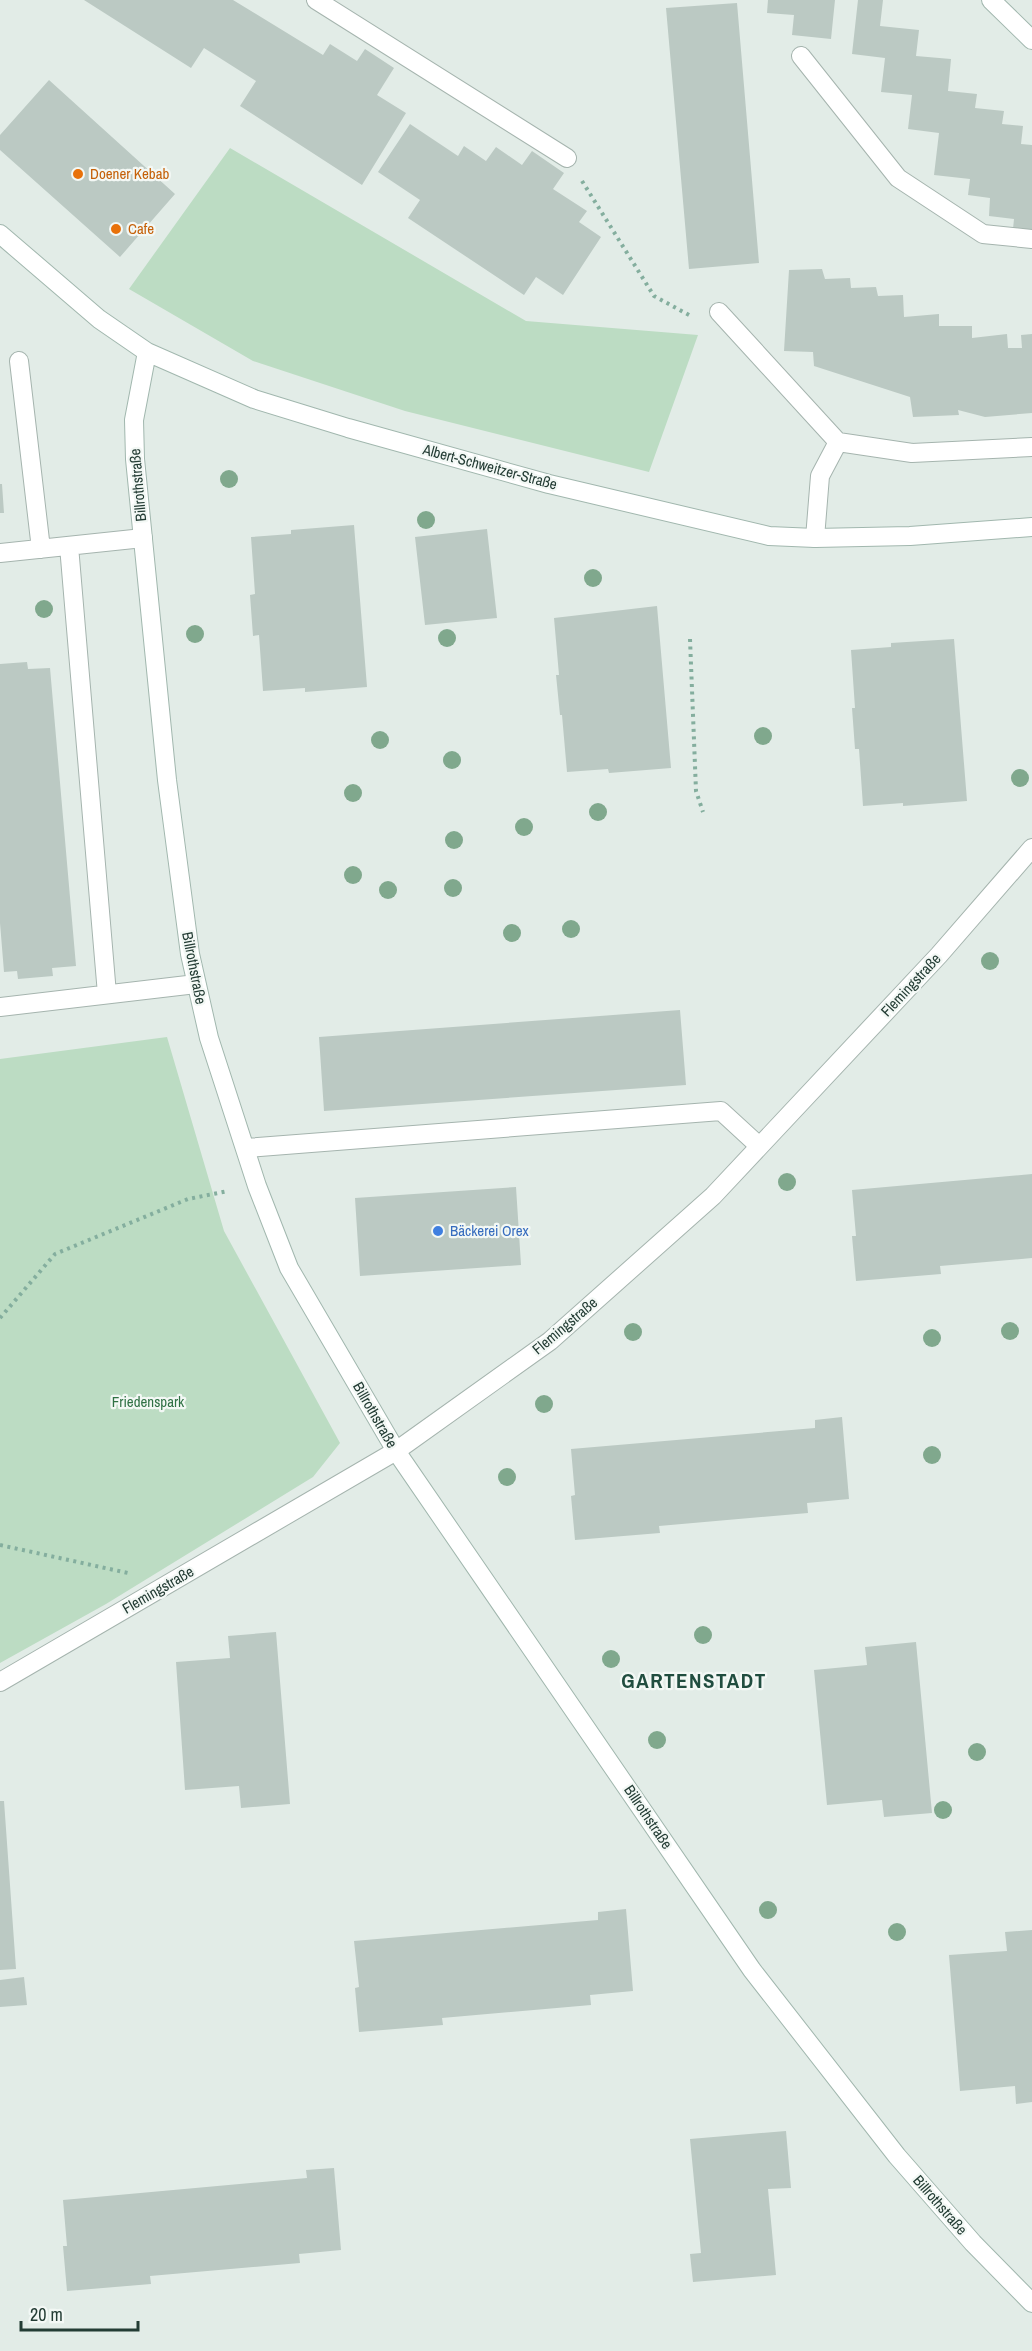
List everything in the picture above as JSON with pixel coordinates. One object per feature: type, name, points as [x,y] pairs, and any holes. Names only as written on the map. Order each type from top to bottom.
[{"type":"street","points":[[316,0],[567,158]]},
{"type":"street","points":[[991,0],[1032,40]]},
{"type":"street","points":[[801,56],[898,178],[983,234],[1032,239]]},
{"type":"street","name":"Albert-Schweitzer-Straße","points":[[0,234],[99,319],[147,352],[254,399],[359,431],[549,484],[770,536],[815,538],[910,536],[1032,526]]},
{"type":"street","points":[[719,312],[838,442],[912,453],[1032,447]]},
{"type":"street","name":"Billrothstraße","points":[[147,352],[134,420],[135,459],[167,780],[190,954],[209,1038],[257,1186],[289,1268],[396,1451],[752,1970],[897,2156],[973,2243],[1032,2303]]},
{"type":"street","points":[[19,361],[40,549]]},
{"type":"street","points":[[815,538],[820,476],[838,442]]},
{"type":"street","points":[[0,553],[143,538]]},
{"type":"street","points":[[69,546],[107,994]]},
{"type":"street","name":"Flemingstraße","points":[[0,1682],[396,1451],[550,1341],[713,1196],[939,955],[1032,849]]},
{"type":"street","points":[[0,1007],[196,984]]},
{"type":"street","points":[[246,1149],[721,1111],[759,1146]]},
{"type":"path","points":[[567,158],[654,296],[694,318]]},
{"type":"path","points":[[690,639],[696,791],[703,812]]},
{"type":"path","points":[[0,1318],[55,1254],[188,1199],[257,1186]]},
{"type":"path","points":[[0,1310],[7,1310]]},
{"type":"path","points":[[0,1545],[171,1582]]},
{"type":"green space","points":[[230,148],[526,321],[698,335],[649,472],[405,411],[253,361],[129,289]]},
{"type":"green space","name":"Friedenspark","points":[[167,1037],[224,1231],[340,1443],[313,1477],[106,1604],[0,1663],[0,1059]]},
{"type":"building","points":[[84,0],[233,0],[323,55],[330,44],[357,61],[365,49],[394,68],[377,95],[406,113],[362,185],[240,106],[256,81],[204,48],[191,68]]},
{"type":"building","points":[[768,0],[835,0],[831,39],[792,35],[794,15],[767,13]]},
{"type":"building","points":[[858,0],[883,0],[880,26],[919,30],[916,56],[951,59],[948,91],[977,94],[975,108],[1004,111],[1002,124],[1023,126],[1021,144],[1032,145],[1032,231],[1013,229],[1014,219],[989,216],[990,198],[968,195],[970,179],[934,175],[939,133],[908,129],[912,95],[881,92],[885,58],[852,54]]},
{"type":"building","points":[[737,3],[759,263],[689,269],[666,8]]},
{"type":"building","points":[[49,80],[175,194],[120,257],[0,150],[0,135]]},
{"type":"building","points":[[410,124],[458,156],[464,146],[486,161],[496,147],[522,165],[532,151],[564,173],[553,189],[587,211],[579,222],[601,237],[563,295],[536,277],[524,295],[408,218],[420,200],[378,172]]},
{"type":"building","points":[[822,269],[825,279],[850,278],[851,288],[876,287],[878,296],[903,295],[904,317],[939,314],[939,326],[972,326],[972,338],[1007,334],[1008,348],[1022,348],[1021,335],[1032,334],[1032,413],[985,417],[958,410],[959,415],[913,417],[910,397],[814,366],[813,352],[784,351],[789,270]]},
{"type":"building","points":[[0,484],[2,484],[4,513],[0,513]]},
{"type":"building","points":[[354,525],[367,687],[305,692],[305,688],[263,691],[259,635],[253,636],[250,595],[255,594],[251,537],[291,534],[291,530]]},
{"type":"building","points":[[487,529],[497,618],[425,625],[415,537]]},
{"type":"building","points":[[657,606],[671,768],[609,773],[608,769],[567,772],[556,675],[559,675],[554,618]]},
{"type":"building","points":[[954,639],[967,801],[903,806],[903,803],[863,806],[859,749],[855,749],[851,650],[891,647],[891,643]]},
{"type":"building","points":[[27,662],[28,669],[50,668],[76,966],[52,968],[53,976],[18,979],[17,971],[4,972],[0,923],[0,664]]},
{"type":"building","points":[[680,1010],[686,1085],[324,1111],[319,1037]]},
{"type":"building","points":[[1032,1174],[1032,1258],[940,1266],[941,1274],[856,1281],[852,1236],[856,1236],[852,1190]]},
{"type":"building","name":"Bäckerei Orex","points":[[516,1187],[521,1265],[360,1276],[355,1198]]},
{"type":"building","points":[[842,1417],[849,1499],[807,1503],[808,1513],[659,1526],[660,1533],[575,1540],[571,1496],[575,1495],[571,1449],[815,1428],[815,1420]]},
{"type":"building","points":[[276,1632],[290,1804],[241,1808],[239,1786],[185,1790],[176,1662],[230,1658],[228,1636]]},
{"type":"building","points":[[916,1642],[932,1813],[884,1817],[882,1800],[827,1805],[814,1670],[867,1665],[865,1647]]},
{"type":"building","points":[[0,1801],[4,1801],[16,1969],[0,1970]]},
{"type":"building","points":[[626,1909],[633,1991],[590,1995],[591,2005],[442,2018],[443,2025],[359,2032],[355,1988],[359,1987],[354,1941],[598,1920],[598,1912]]},
{"type":"building","points":[[1032,1930],[1032,2102],[1016,2104],[1015,2086],[960,2091],[949,1955],[1007,1951],[1005,1932]]},
{"type":"building","points":[[24,1977],[27,2005],[0,2007],[0,1980]]},
{"type":"building","points":[[786,2131],[791,2188],[768,2189],[776,2275],[693,2282],[690,2254],[701,2253],[690,2139]]},
{"type":"building","points":[[334,2168],[341,2250],[299,2254],[300,2263],[150,2276],[151,2284],[67,2291],[63,2246],[67,2246],[63,2200],[307,2178],[306,2170]]},
{"type":"place","name":"Doener Kebab","points":[[78,174]]},
{"type":"place","name":"Cafe","points":[[116,229]]},
{"type":"place","name":"Bäckerei Orex","points":[[438,1231]]},
{"type":"district","name":"GARTENSTADT","points":[[694,1681]]}]
